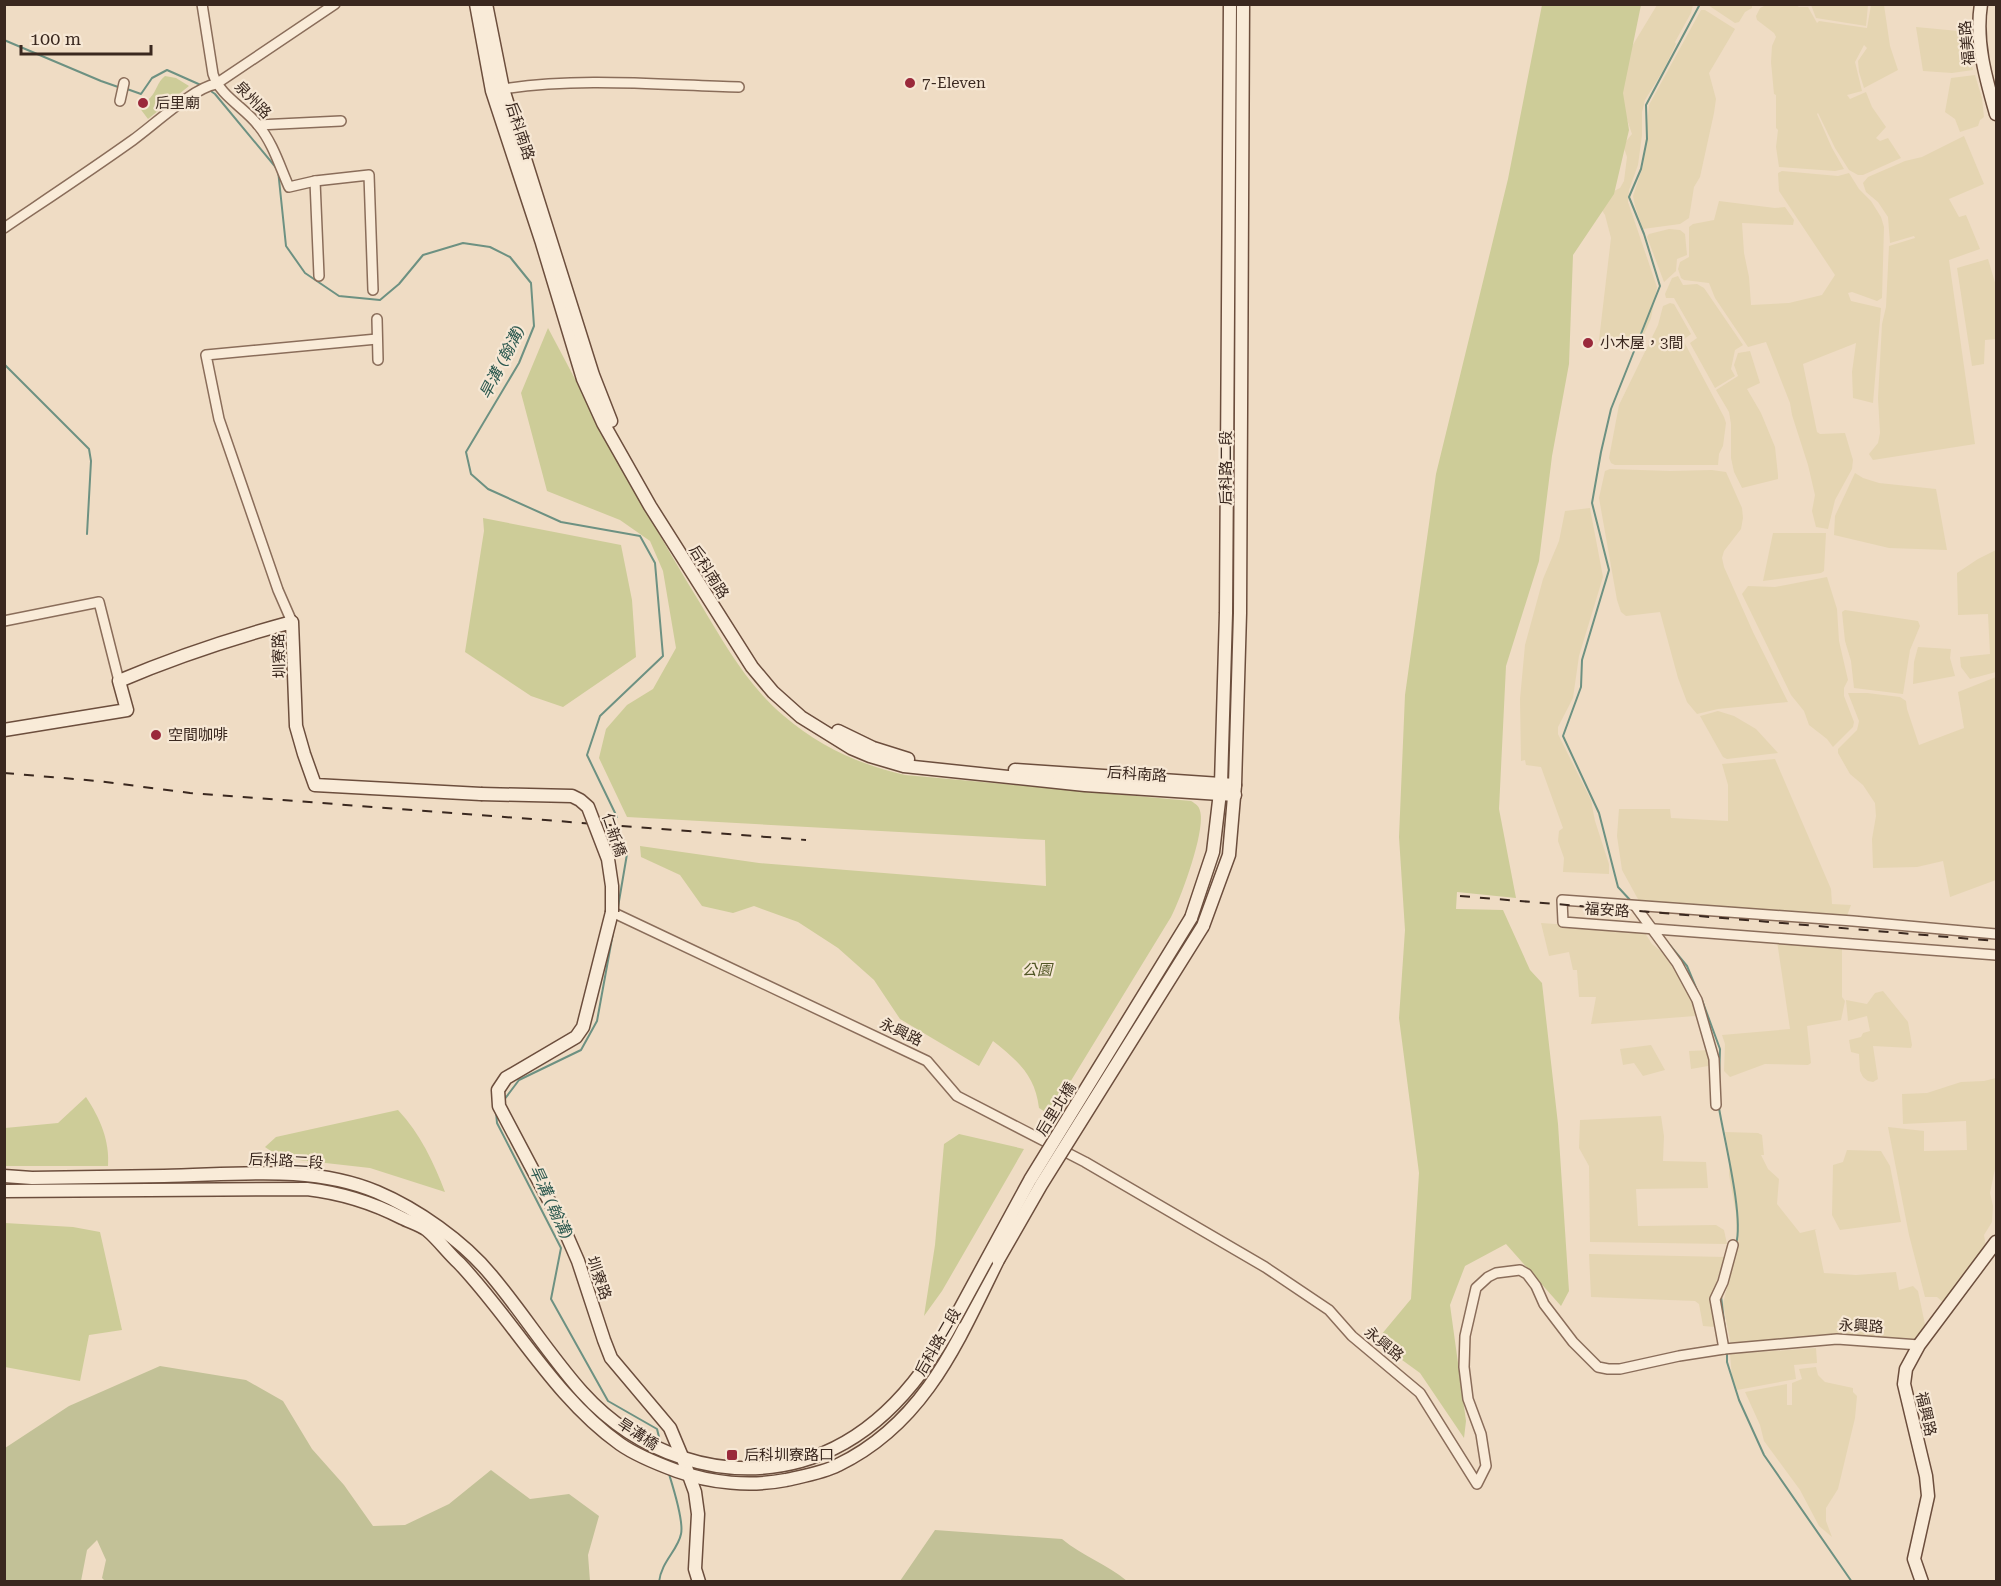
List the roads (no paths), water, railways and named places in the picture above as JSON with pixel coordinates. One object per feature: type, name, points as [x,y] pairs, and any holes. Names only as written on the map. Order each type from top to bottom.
[{"type":"street","name":"泉州路","points":[[202,4],[213,74],[208,87],[258,125],[269,141],[289,187],[315,181],[369,175],[373,290]]},
{"type":"street","points":[[4,228],[208,87],[335,4]]},
{"type":"street","name":"后科南路","points":[[476,4],[497,90],[608,414],[630,458],[656,501],[758,663],[778,686],[806,712],[838,731],[873,748],[908,759],[1086,780],[1235,790]]},
{"type":"street","name":"后科南路","points":[[486,4],[497,90]]},
{"type":"street","name":"后科路二段","points":[[1191,918],[1213,852],[1221,789],[1226,614],[1230,4]]},
{"type":"street","name":"后科路二段","points":[[1203,926],[1229,855],[1235,790],[1240,613],[1243,4]]},
{"type":"street","name":"福美路","points":[[1981,4],[1980,37],[1983,64],[1996,114]]},
{"type":"street","points":[[120,101],[124,83]]},
{"type":"street","points":[[497,90],[531,84],[607,83],[739,87]]},
{"type":"street","points":[[258,125],[341,121]]},
{"type":"street","points":[[1228,173],[1243,173]]},
{"type":"street","points":[[315,181],[319,276]]},
{"type":"street","points":[[377,320],[378,360]]},
{"type":"street","points":[[292,622],[278,590],[219,419],[206,355],[377,339]]},
{"type":"street","points":[[1227,468],[1241,467]]},
{"type":"street","points":[[4,621],[99,602],[127,710],[4,730]]},
{"type":"street","name":"圳寮路","points":[[119,681],[153,666],[292,622],[296,726],[315,785],[481,794]]},
{"type":"street","name":"仁新橋","points":[[481,794],[572,796],[588,807],[608,859],[612,886],[612,912]]},
{"type":"street","name":"福安路","points":[[1996,934],[1562,900],[1563,922],[1996,955]]},
{"type":"street","points":[[1636,907],[1677,963],[1696,1000],[1714,1059],[1716,1105]]},
{"type":"street","name":"圳寮路","points":[[612,912],[583,1027],[576,1037],[506,1078],[498,1090],[500,1106],[564,1229],[578,1261],[611,1358],[670,1428],[683,1459],[690,1476],[698,1514],[695,1569],[699,1581]]},
{"type":"street","name":"永興路","points":[[612,912],[927,1061],[957,1096],[1085,1162],[1265,1267],[1329,1310],[1352,1336],[1420,1393],[1477,1484],[1486,1466],[1481,1434],[1468,1399],[1464,1367],[1465,1336],[1476,1288],[1488,1277],[1509,1270],[1520,1270],[1527,1274],[1559,1325],[1598,1367],[1620,1369],[1724,1349],[1837,1339],[1919,1345]]},
{"type":"street","name":"后里北橋","points":[[954,1320],[1030,1180],[1191,918]]},
{"type":"street","name":"后里北橋","points":[[998,1260],[1047,1175],[1203,926]]},
{"type":"street","name":"后科路二段","points":[[4,1176],[32,1178],[308,1175],[346,1181],[376,1191],[431,1220],[490,1273],[539,1340],[585,1395]]},
{"type":"street","name":"后科路二段","points":[[4,1191],[307,1189],[336,1192],[375,1204],[426,1230],[478,1284],[576,1406]]},
{"type":"street","name":"福興路","points":[[1922,1581],[1914,1558],[1928,1496],[1926,1476],[1904,1384],[1906,1369],[1919,1345],[1996,1242]]},
{"type":"street","points":[[1724,1349],[1715,1299],[1723,1282],[1733,1245]]},
{"type":"street","name":"后科路二段","points":[[690,1476],[743,1484],[775,1482],[807,1476],[837,1466],[873,1444],[905,1416],[946,1364],[998,1260]]},
{"type":"street","name":"后科路二段","points":[[683,1459],[722,1468],[753,1469],[781,1466],[815,1457],[875,1422],[898,1401],[935,1355],[954,1320]]},
{"type":"street","name":"旱溝橋","points":[[585,1395],[629,1434],[683,1459]]},
{"type":"street","name":"旱溝橋","points":[[576,1406],[620,1444],[654,1463],[690,1476]]},
{"type":"waterway","points":[[1631,901],[1618,887],[1599,813],[1563,736],[1581,687],[1582,660],[1609,570],[1592,503],[1601,452],[1611,409],[1660,286],[1644,234],[1629,197],[1641,169],[1647,139],[1646,105],[1700,4]]},
{"type":"waterway","name":"旱溝 (翰溝)","points":[[4,40],[121,88]]},
{"type":"waterway","name":"旱溝 (翰溝)","points":[[127,89],[141,94],[152,78],[167,70],[203,86]]},
{"type":"waterway","name":"旱溝 (翰溝)","points":[[208,89],[215,94],[278,170],[286,246],[305,273],[339,296],[380,300],[399,284],[423,255],[463,243],[490,247],[510,257],[531,283],[534,326],[519,363],[466,452],[471,474],[488,489],[561,522],[640,536],[655,563],[663,656],[600,716],[587,755],[617,817]]},
{"type":"waterway","points":[[4,364],[89,449],[91,461],[87,534]]},
{"type":"waterway","name":"旱溝 (翰溝)","points":[[618,907],[627,854],[623,839]]},
{"type":"waterway","name":"旱溝 (翰溝)","points":[[504,1100],[519,1080],[581,1050],[597,1021],[613,933]]},
{"type":"waterway","points":[[1663,937],[1687,966],[1699,995]]},
{"type":"waterway","points":[[1702,1000],[1720,1049],[1719,1081]]},
{"type":"waterway","points":[[1719,1108],[1735,1197],[1738,1232],[1736,1244]]},
{"type":"waterway","name":"旱溝 (翰溝)","points":[[496,1112],[497,1123],[561,1248],[551,1299],[608,1401],[657,1429],[661,1445]]},
{"type":"waterway","points":[[1721,1296],[1726,1338]]},
{"type":"waterway","points":[[1727,1352],[1727,1362],[1739,1400],[1764,1455],[1852,1582]]},
{"type":"waterway","name":"旱溝 (翰溝)","points":[[659,1582],[663,1568],[677,1545],[682,1528],[669,1474]]},
{"type":"railway","points":[[4,773],[98,781],[190,793],[806,840]]},
{"type":"railway","points":[[1460,896],[1996,941]]},
{"type":"place","name":"7-Eleven","points":[[910,83]]},
{"type":"place","name":"后里廟","points":[[143,103]]},
{"type":"place","name":"小木屋，3間","points":[[1588,343]]},
{"type":"place","name":"空間咖啡","points":[[156,735]]},
{"type":"place","name":"后科圳寮路口","points":[[732,1455]]},
{"type":"park label","name":"公園","points":[[1037,970]]}]
